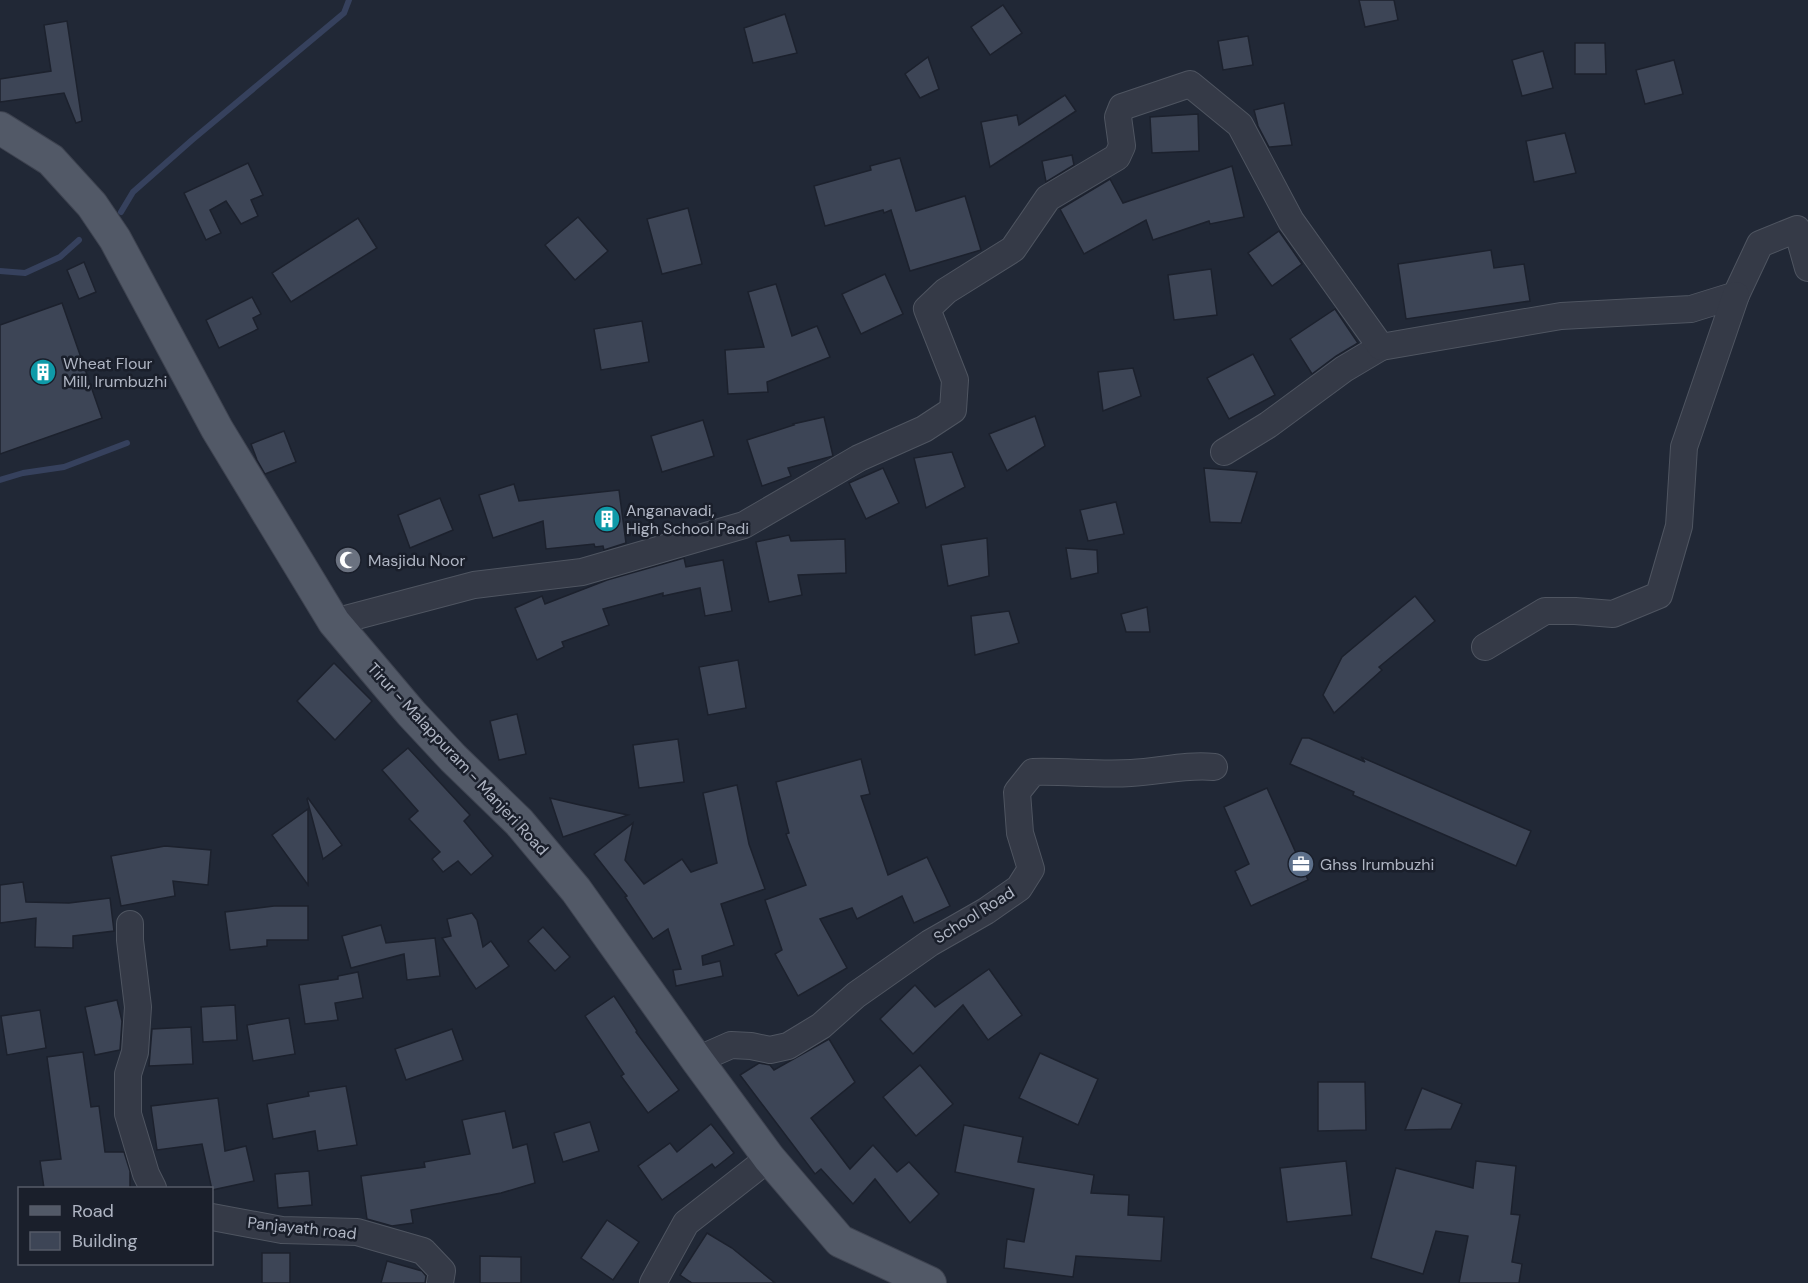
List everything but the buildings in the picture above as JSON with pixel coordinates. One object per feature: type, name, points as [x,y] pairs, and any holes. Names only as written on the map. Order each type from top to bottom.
[{"type":"main road","name":"Tirur - Malappuram - Manjeri Road","points":[[0,128],[51,160],[92,205],[115,239],[217,429],[334,622],[411,713],[453,758],[519,822],[576,890],[769,1158],[840,1242],[930,1283]]},
{"type":"street","points":[[334,622],[474,585],[582,572],[744,525],[859,459],[924,429],[953,410],[955,380],[927,309],[946,291],[1013,249],[1048,198],[1117,158],[1122,146],[1118,117],[1122,107],[1190,84],[1240,125],[1291,221],[1381,347]]},
{"type":"street","points":[[1485,647],[1545,611],[1613,614],[1659,595],[1679,526],[1684,447],[1736,295],[1760,244],[1797,229],[1808,268]]},
{"type":"street","points":[[1224,452],[1268,425],[1344,369],[1381,347],[1561,316],[1690,309],[1736,295]]},
{"type":"street","name":"School Road","points":[[697,1060],[731,1045],[770,1050],[788,1046],[820,1026],[856,995],[930,943],[986,911],[1018,888],[1031,869],[1020,833],[1017,792],[1034,772],[1131,773],[1194,765],[1214,767]]},
{"type":"street","points":[[130,924],[138,1007],[135,1052],[128,1074],[128,1114],[146,1174],[152,1187]]},
{"type":"street","points":[[653,1283],[686,1223],[769,1158]]},
{"type":"street","name":"Panjayath road","points":[[213,1217],[282,1230],[357,1232],[423,1251],[442,1270],[440,1283]]},
{"type":"waterway","points":[[121,212],[133,192],[344,13],[349,0]]},
{"type":"waterway","points":[[0,271],[25,273],[60,257],[79,240]]},
{"type":"waterway","points":[[0,480],[23,473],[64,467],[127,443]]},
{"type":"place","name":"Wheat Flour Mill, Irumbuzhi","points":[[43,372]]},
{"type":"place","name":"Anganavadi, High School Padi","points":[[607,519]]},
{"type":"place","name":"Masjidu Noor","points":[[348,560]]},
{"type":"place","name":"Ghss Irumbuzhi","points":[[1301,864]]}]
